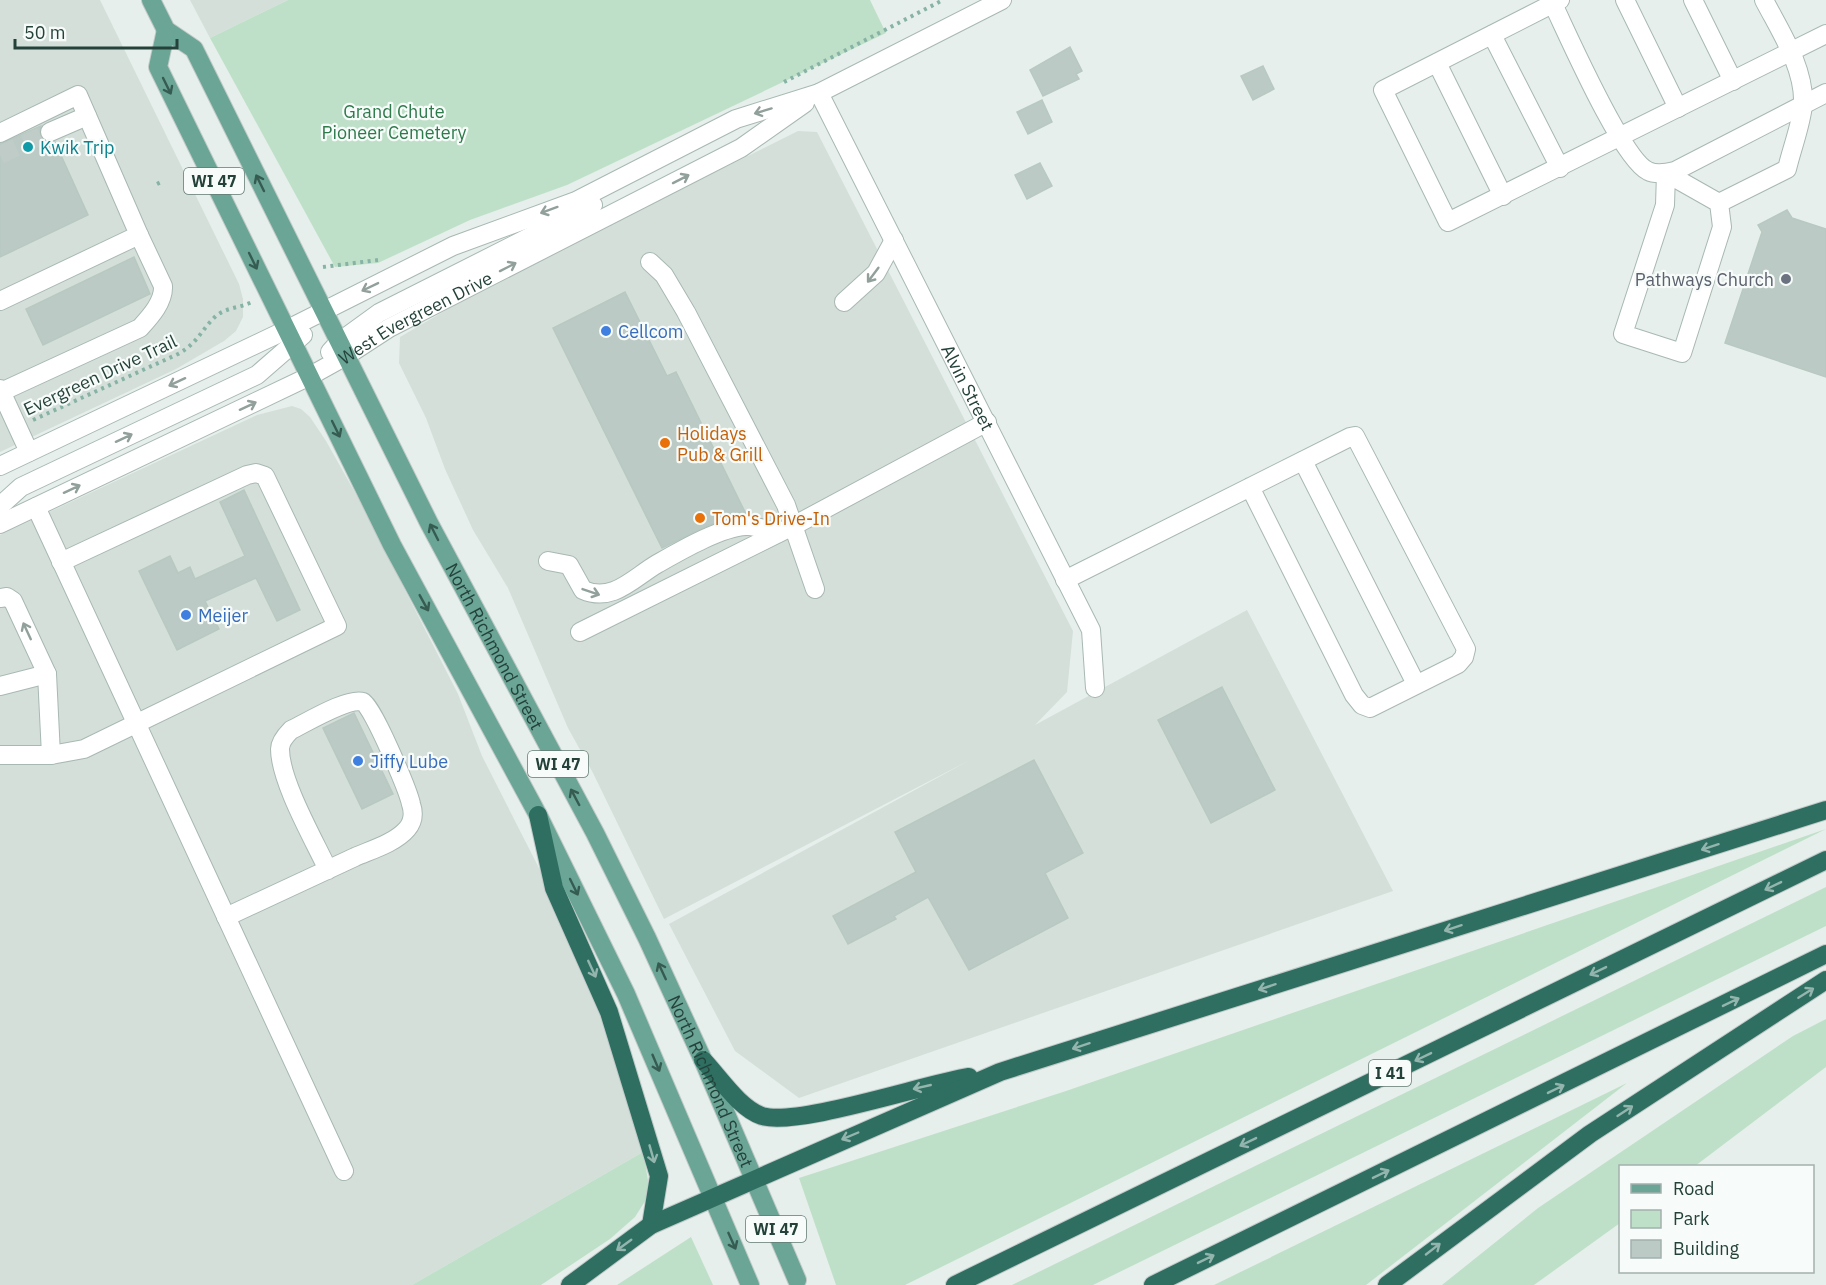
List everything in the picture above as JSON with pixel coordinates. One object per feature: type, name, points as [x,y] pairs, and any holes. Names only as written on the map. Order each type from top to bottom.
[{"type":"highway","points":[[570,1285],[651,1225],[1000,1072],[1826,810]]},
{"type":"highway","points":[[538,815],[554,888],[609,1012],[659,1176],[651,1225]]},
{"type":"highway","name":"I 41","points":[[955,1285],[1826,860]]},
{"type":"highway","points":[[1153,1285],[1826,954]]},
{"type":"highway","points":[[1387,1285],[1590,1134],[1826,980]]},
{"type":"highway","points":[[703,1060],[748,1109],[773,1118],[808,1115],[955,1079],[1000,1072]]},
{"type":"main road","name":"North Richmond Street","points":[[151,0],[166,30],[194,49],[456,575],[600,843],[703,1060],[797,1280]]},
{"type":"main road","name":"WI 47","points":[[166,30],[158,68],[392,544],[538,815],[626,994],[750,1285]]},
{"type":"street","name":"West Evergreen Drive","points":[[0,524],[310,376],[343,349],[389,328],[741,148],[819,93],[1002,0]]},
{"type":"street","points":[[1624,0],[1678,108]]},
{"type":"street","points":[[1693,0],[1733,81]]},
{"type":"street","points":[[1719,203],[1787,168],[1803,105],[1799,78],[1790,52],[1764,0]]},
{"type":"street","points":[[1719,203],[1666,173],[1649,172],[1639,165],[1620,137],[1556,2],[1383,90],[1448,222],[1560,168],[1620,137],[1826,34]]},
{"type":"street","points":[[1492,35],[1560,168]]},
{"type":"street","points":[[1437,63],[1503,196]]},
{"type":"street","name":"West Evergreen Drive","points":[[0,466],[290,337],[323,310],[453,246],[576,201],[736,119],[819,93]]},
{"type":"street","name":"Alvin Street","points":[[819,93],[1090,630],[1095,688]]},
{"type":"street","points":[[1666,173],[1826,93]]},
{"type":"street","points":[[0,133],[78,95],[163,292],[154,313],[140,328],[1,391],[29,452]]},
{"type":"street","points":[[50,132],[87,116]]},
{"type":"street","points":[[343,349],[379,313],[616,194],[644,166]]},
{"type":"street","points":[[1666,173],[1665,205],[1623,334],[1682,353],[1722,227],[1719,203]]},
{"type":"street","points":[[0,301],[139,235]]},
{"type":"street","points":[[844,303],[876,273],[894,240]]},
{"type":"street","points":[[650,262],[664,275],[686,312],[795,525],[815,589]]},
{"type":"street","points":[[0,506],[21,487],[257,375],[290,337]]},
{"type":"street","points":[[580,632],[795,525],[987,423]]},
{"type":"street","points":[[1065,580],[1250,487],[1355,436],[1466,649],[1464,657],[1458,664],[1370,708],[1362,705],[1354,695],[1250,487]]},
{"type":"street","points":[[1303,461],[1416,684]]},
{"type":"street","points":[[0,755],[51,755],[84,749],[337,626],[265,476],[256,473],[247,475],[61,562]]},
{"type":"street","points":[[36,507],[344,1171]]},
{"type":"street","points":[[548,561],[569,565],[583,590],[601,595],[616,591],[655,565],[731,528],[749,525],[778,533]]},
{"type":"street","points":[[0,598],[8,597],[14,601],[47,674],[51,755]]},
{"type":"street","points":[[0,686],[47,674]]},
{"type":"street","points":[[226,917],[328,870],[393,839],[406,831],[413,821],[411,803],[391,753],[369,706],[361,701],[349,703],[291,730],[280,748],[284,774],[328,870]]},
{"type":"path","points":[[157,184],[163,181]]},
{"type":"path","name":"Evergreen Drive Trail","points":[[18,427],[191,347],[217,316],[232,307],[242,308]]},
{"type":"shaded area","points":[[0,0],[100,0],[239,284],[243,299],[243,317],[236,331],[224,341],[176,369],[0,452]]},
{"type":"shaded area","points":[[190,0],[288,0],[210,38]]},
{"type":"shaded area","points":[[798,131],[817,132],[1073,631],[1067,692],[1035,725],[1247,610],[1393,891],[799,1098],[735,1051],[669,924],[970,760],[664,919],[593,773],[568,728],[508,588],[473,530],[445,469],[426,418],[399,363],[400,337],[489,285]]},
{"type":"shaded area","points":[[292,406],[301,409],[310,417],[326,441],[357,496],[458,694],[482,756],[543,876],[595,992],[643,1152],[412,1285],[0,1285],[0,535],[257,415]]},
{"type":"green space","name":"Grand Chute Pioneer Cemetery","points":[[288,0],[870,0],[886,33],[567,185],[470,220],[378,263],[335,267],[210,38]]},
{"type":"green space","points":[[1826,829],[905,1285],[836,1285],[799,1178],[1066,1091]]},
{"type":"green space","points":[[1826,887],[1826,926],[1093,1285],[1012,1285]]},
{"type":"green space","points":[[1826,1019],[1826,1067],[1696,1165],[1619,1165],[1619,1224],[1534,1285],[1442,1285],[1538,1208],[1793,1036]]},
{"type":"green space","points":[[1627,1083],[1366,1285],[1214,1285]]},
{"type":"green space","points":[[643,1152],[648,1180],[647,1198],[635,1217],[610,1239],[541,1285],[412,1285]]},
{"type":"green space","points":[[691,1237],[713,1285],[617,1285]]},
{"type":"building","points":[[1070,47],[1082,71],[1076,74],[1079,79],[1043,96],[1030,70]]},
{"type":"building","points":[[1263,66],[1274,89],[1253,100],[1241,76]]},
{"type":"building","points":[[1042,100],[1052,122],[1028,134],[1017,112]]},
{"type":"building","name":"Kwik Trip","points":[[41,126],[40,137],[48,143],[55,142],[88,215],[0,257],[0,144]]},
{"type":"building","points":[[1040,163],[1052,186],[1027,199],[1015,175]]},
{"type":"building","name":"Pathways Church","points":[[1787,210],[1792,218],[1826,229],[1826,377],[1725,343],[1762,232],[1758,225]]},
{"type":"building","points":[[134,257],[150,294],[43,345],[26,309]]},
{"type":"building","points":[[625,292],[667,376],[676,372],[746,514],[709,525],[662,548],[553,328]]},
{"type":"building","points":[[244,490],[300,610],[277,621],[256,578],[205,601],[219,629],[177,650],[139,571],[170,556],[178,573],[190,567],[195,579],[245,556],[220,502]]},
{"type":"building","points":[[1222,687],[1275,790],[1211,823],[1158,720]]},
{"type":"building","name":"Jiffy Lube","points":[[354,713],[393,794],[362,809],[323,728]]},
{"type":"building","points":[[1034,760],[1083,853],[1045,873],[1068,918],[969,970],[928,897],[894,916],[896,919],[848,944],[833,916],[916,872],[895,832]]},
{"type":"tunnel","points":[[0,155],[50,132]]},
{"type":"place","name":"Kwik Trip","points":[[28,147]]},
{"type":"place","name":"Pathways Church","points":[[1786,279]]},
{"type":"place","name":"Cellcom","points":[[606,331]]},
{"type":"place","name":"Holidays Pub & Grill","points":[[665,443]]},
{"type":"place","name":"Tom's Drive-In","points":[[700,518]]},
{"type":"place","name":"Meijer","points":[[186,615]]},
{"type":"place","name":"Jiffy Lube","points":[[358,761]]}]
